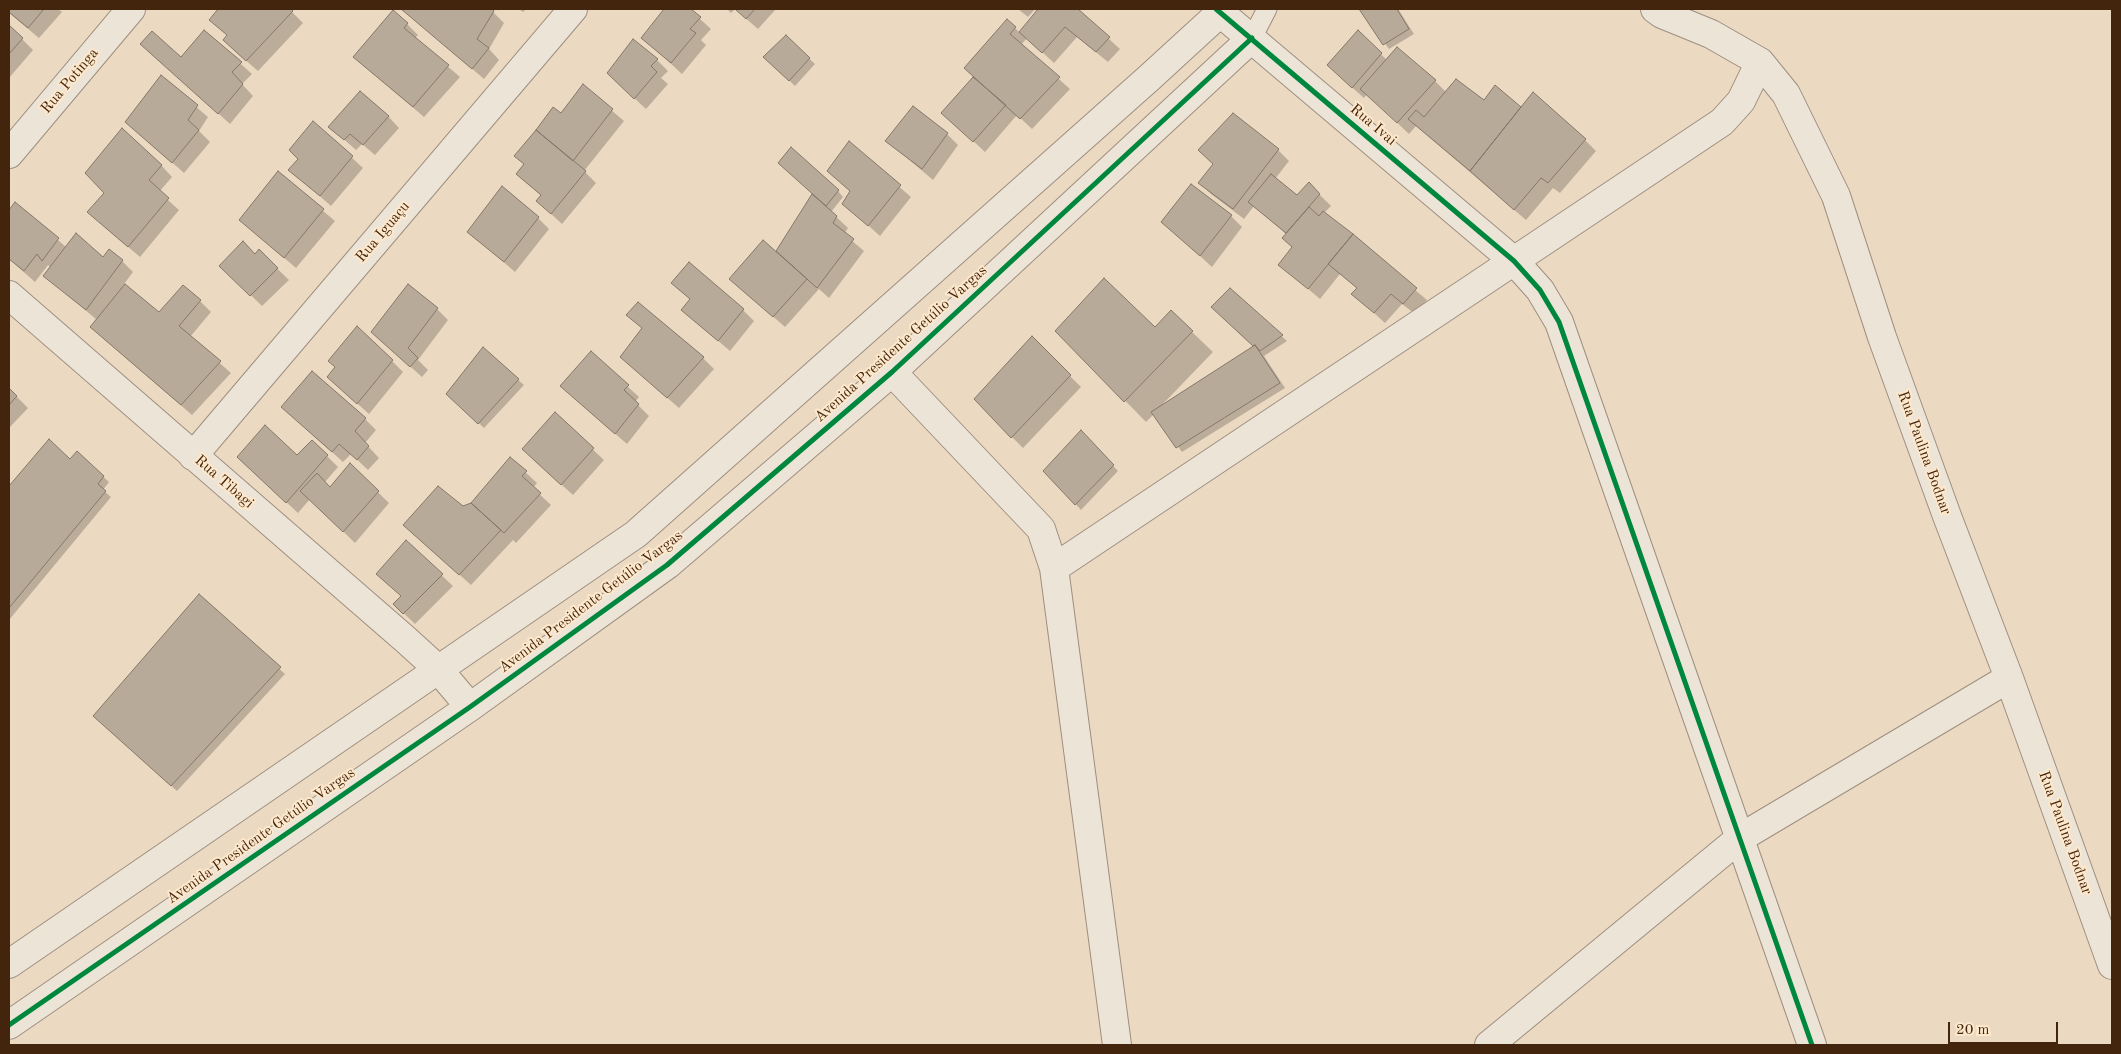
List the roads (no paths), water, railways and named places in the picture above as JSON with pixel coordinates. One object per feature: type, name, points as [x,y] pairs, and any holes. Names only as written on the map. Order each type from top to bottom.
[{"type":"street","name":"Rua Potinga","points":[[9,154],[131,9]]},
{"type":"street","name":"Rua Iguaçu","points":[[193,456],[572,9]]},
{"type":"street","name":"Rua Ivai","points":[[1222,10],[1252,38],[1514,261],[1540,290],[1559,322],[1812,1045]]},
{"type":"street","name":"Avenida Presidente Getúlio Vargas","points":[[9,964],[636,534],[1149,78],[1222,10]]},
{"type":"street","name":"Rua Paulina Bodnar","points":[[1662,10],[1760,62],[1786,94],[1836,196],[1882,337],[1947,516],[2009,678],[2112,965]]},
{"type":"street","name":"Avenida Presidente Getúlio Vargas","points":[[9,1025],[470,707],[667,565],[892,372],[1252,38]]},
{"type":"street","points":[[1054,568],[1722,122],[1741,101],[1760,62]]},
{"type":"street","name":"Rua Tibagi","points":[[9,295],[438,669],[470,707]]},
{"type":"street","points":[[892,372],[1041,529],[1054,568],[1118,1045]]},
{"type":"street","points":[[1489,1045],[1740,838],[2009,678]]},
{"type":"lane","name":"Avenida Presidente Getúlio Vargas","points":[[1252,38],[1267,9]]}]
